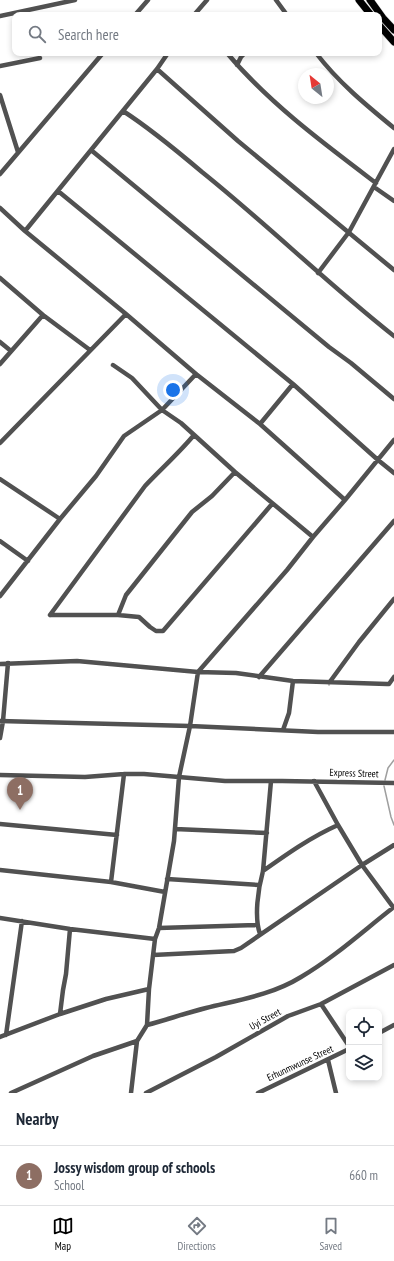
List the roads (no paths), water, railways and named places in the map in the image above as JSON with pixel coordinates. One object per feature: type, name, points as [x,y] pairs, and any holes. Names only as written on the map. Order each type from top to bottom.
[{"type":"main road","points":[[359,0],[369,12]]},
{"type":"main road","points":[[370,0],[380,12]]},
{"type":"main road","points":[[382,14],[393,27]]},
{"type":"main road","points":[[382,28],[394,42]]},
{"type":"street","points":[[18,12],[74,0]]},
{"type":"street","points":[[138,12],[148,0]]},
{"type":"street","points":[[197,12],[207,0]]},
{"type":"street","points":[[276,0],[285,12]]},
{"type":"street","points":[[0,16],[12,13]]},
{"type":"street","points":[[0,174],[100,56]]},
{"type":"street","points":[[25,231],[166,56]]},
{"type":"street","points":[[230,56],[266,95],[394,201]]},
{"type":"street","points":[[237,65],[242,56]]},
{"type":"street","points":[[318,56],[359,99],[394,128]]},
{"type":"street","points":[[0,66],[40,58]]},
{"type":"street","points":[[156,69],[238,141],[394,270]]},
{"type":"street","points":[[0,95],[18,152]]},
{"type":"street","points":[[123,111],[147,126],[243,205],[318,273],[394,336]]},
{"type":"street","points":[[318,273],[349,232],[394,149]]},
{"type":"street","points":[[91,150],[394,399]]},
{"type":"street","points":[[58,191],[293,384],[394,473]]},
{"type":"street","points":[[0,208],[25,231],[196,374],[260,424],[345,500]]},
{"type":"street","points":[[0,278],[43,315],[90,350]]},
{"type":"street","points":[[0,443],[126,314]]},
{"type":"street","points":[[0,364],[43,315]]},
{"type":"street","points":[[0,342],[11,351]]},
{"type":"street","points":[[113,365],[137,382],[162,410],[194,435],[234,472],[313,537]]},
{"type":"street","points":[[0,596],[60,519],[96,476],[124,436],[162,410],[196,374]]},
{"type":"street","points":[[260,424],[293,384]]},
{"type":"street","points":[[194,435],[180,451],[144,486],[50,615],[118,615],[139,617],[156,631],[163,631],[272,504]]},
{"type":"street","points":[[131,1093],[137,1041],[147,1025],[148,989],[155,939],[159,928],[165,892],[175,829],[179,778],[190,726],[198,672],[287,570],[394,440]]},
{"type":"street","points":[[118,615],[126,595],[192,512],[212,496],[234,472]]},
{"type":"street","points":[[0,479],[60,519]]},
{"type":"street","points":[[259,677],[394,521]]},
{"type":"street","points":[[0,541],[28,561]]},
{"type":"street","points":[[329,683],[359,642],[394,599]]},
{"type":"street","points":[[0,664],[76,661],[198,672],[236,673],[293,681],[329,683],[389,684],[394,678]]},
{"type":"street","points":[[0,738],[8,663]]},
{"type":"street","points":[[283,730],[290,709],[293,681]]},
{"type":"street","points":[[2,721],[190,726],[318,732],[394,732]]},
{"type":"street","name":"Express Street","points":[[0,774],[85,777],[144,774],[225,781],[394,783]]},
{"type":"street","points":[[111,882],[124,774]]},
{"type":"street","points":[[260,934],[257,925],[259,884],[263,871],[271,781]]},
{"type":"street","points":[[147,1025],[205,1008],[259,996],[301,978],[348,945],[394,907],[362,865],[314,781]]},
{"type":"street","points":[[0,824],[117,835]]},
{"type":"street","points":[[263,871],[302,844],[338,825]]},
{"type":"street","points":[[175,829],[267,833]]},
{"type":"street","points":[[153,955],[234,951],[242,948],[260,934],[394,845]]},
{"type":"street","points":[[0,870],[111,882],[165,892]]},
{"type":"street","points":[[167,879],[259,884]]},
{"type":"street","points":[[0,918],[70,929],[155,939]]},
{"type":"street","points":[[6,1035],[22,921]]},
{"type":"street","points":[[159,928],[257,925]]},
{"type":"street","points":[[60,1014],[66,974],[70,929]]},
{"type":"street","name":"Uyi Street","points":[[146,1093],[216,1057],[288,1016],[321,1004],[394,965]]},
{"type":"street","points":[[0,1037],[60,1014],[106,999],[148,989]]},
{"type":"street","points":[[321,1004],[348,1045]]},
{"type":"street","points":[[382,1031],[394,1025]]},
{"type":"street","points":[[10,1093],[93,1056],[137,1041]]},
{"type":"street","name":"Erhunmwunse Street","points":[[258,1093],[328,1060],[346,1049]]},
{"type":"street","points":[[328,1060],[336,1093]]},
{"type":"street","points":[[270,1087],[272,1093]]},
{"type":"waterway","points":[[385,780],[388,768],[394,760]]},
{"type":"waterway","points":[[384,786],[394,825]]},
{"type":"place","name":"Jossy wisdom group of schools","points":[[20,810]]}]
